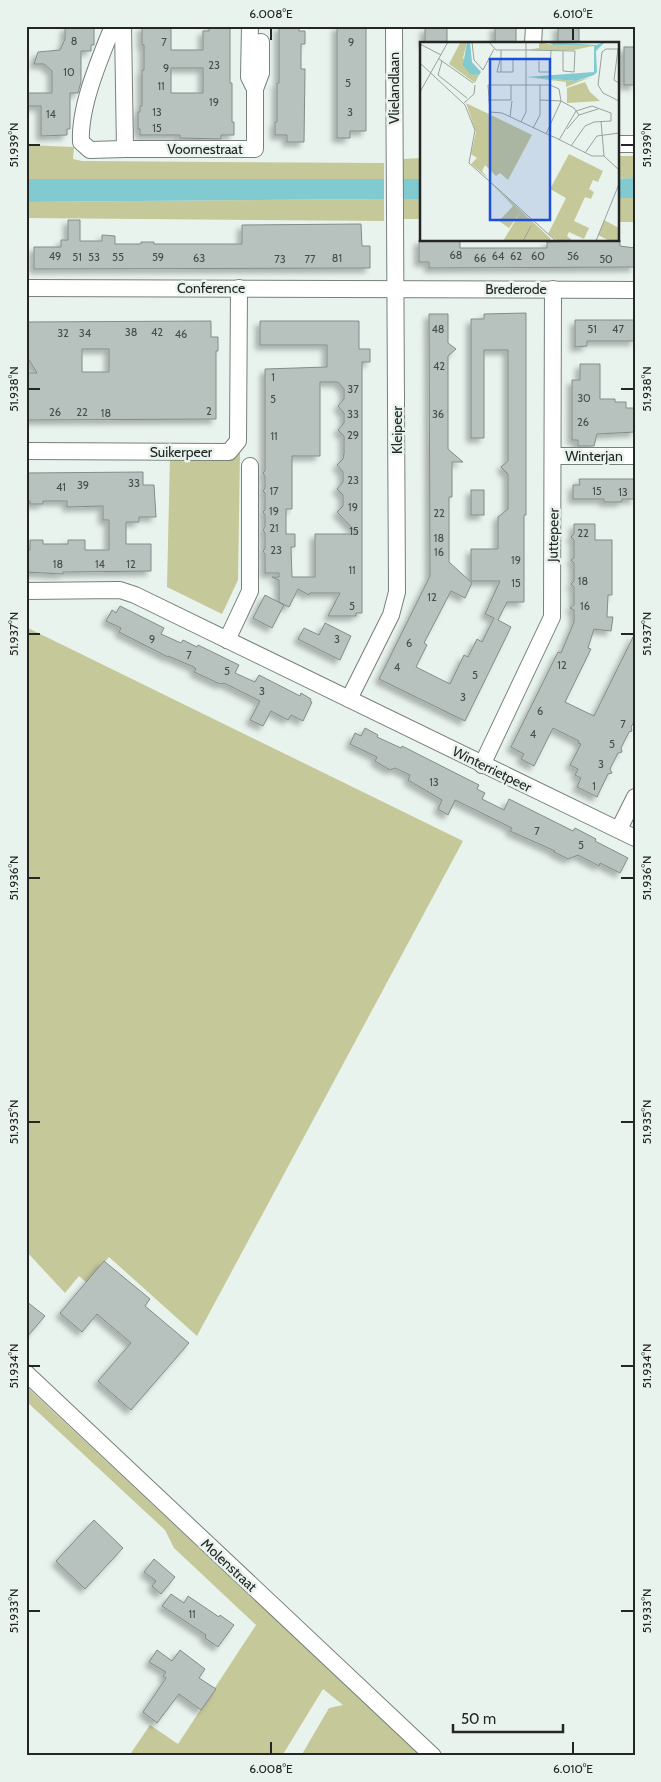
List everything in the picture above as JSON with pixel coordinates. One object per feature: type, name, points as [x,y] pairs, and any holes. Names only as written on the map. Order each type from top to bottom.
[{"type":"street","name":"Voornestraat","points":[[113,26],[96,69],[80,128],[81,142],[90,150],[254,149],[255,88],[261,73],[261,26]]},
{"type":"street","points":[[123,26],[124,149]]},
{"type":"street","name":"Voornestraat","points":[[250,26],[249,76],[255,88]]},
{"type":"street","name":"Vlielandlaan","points":[[394,26],[394,150]]},
{"type":"street","points":[[533,42],[534,26]]},
{"type":"street","points":[[543,26],[543,42]]},
{"type":"street","points":[[618,144],[635,144]]},
{"type":"street","name":"Kleipeer","points":[[349,699],[391,615],[397,592],[397,288],[394,150]]},
{"type":"street","name":"Conference","points":[[26,288],[397,288]]},
{"type":"street","name":"Suikerpeer","points":[[26,451],[229,452],[238,441],[239,288]]},
{"type":"street","name":"Brederode","points":[[397,288],[635,290]]},
{"type":"street","name":"Juttepeer","points":[[482,765],[552,617],[554,456],[553,289]]},
{"type":"street","name":"Winterjan","points":[[554,456],[635,456]]},
{"type":"street","points":[[227,640],[250,591],[250,466]]},
{"type":"street","points":[[26,591],[120,590],[135,595],[349,699]]},
{"type":"street","name":"Winterrietpeer","points":[[349,699],[635,838]]},
{"type":"street","points":[[619,830],[635,797]]},
{"type":"street","name":"Molenstraat","points":[[26,1373],[433,1756]]},
{"type":"green space","points":[[26,145],[74,147],[73,159],[82,161],[384,163],[384,179],[26,179]]},
{"type":"green space","points":[[618,156],[635,156],[635,178],[618,179]]},
{"type":"green space","points":[[420,158],[420,179],[403,179],[403,159]]},
{"type":"green space","points":[[618,198],[635,198],[635,222],[618,222]]},
{"type":"green space","points":[[384,199],[384,221],[26,218],[26,202]]},
{"type":"green space","points":[[403,199],[420,199],[420,219],[404,219]]},
{"type":"green space","points":[[240,452],[238,580],[222,614],[167,587],[170,455],[238,454]]},
{"type":"green space","points":[[26,627],[463,841],[197,1336],[109,1257],[87,1283],[79,1276],[65,1293],[26,1251]]},
{"type":"green space","points":[[26,1386],[421,1756],[301,1756],[329,1708],[343,1705],[323,1689],[282,1756],[129,1756],[150,1725],[178,1744],[256,1625],[174,1548],[165,1530],[26,1401]]},
{"type":"water","points":[[635,178],[635,198],[618,198],[618,179]]},
{"type":"water","points":[[26,179],[384,179],[384,199],[26,202]]},
{"type":"water","points":[[403,179],[420,179],[420,199],[403,199]]},
{"type":"building","points":[[67,26],[94,27],[94,45],[91,45],[91,51],[81,51],[81,82],[78,93],[70,93],[70,129],[67,129],[67,135],[41,136],[41,106],[26,106],[26,93],[52,93],[52,71],[44,64],[34,64],[38,52],[60,50],[65,39],[65,28]]},
{"type":"building","points":[[168,26],[168,28],[171,28],[171,50],[203,50],[203,31],[209,31],[209,26],[230,26],[230,83],[232,83],[234,135],[221,135],[221,139],[180,138],[180,135],[140,135],[138,112],[140,112],[140,106],[142,106],[142,70],[144,70],[142,27]],"holes":[[[171,68],[203,68],[203,93],[171,93]]]},
{"type":"building","points":[[279,26],[299,26],[299,31],[305,31],[305,44],[301,44],[301,69],[305,69],[304,142],[287,142],[287,135],[275,135],[277,83],[279,83]]},
{"type":"building","points":[[337,26],[366,26],[366,131],[350,131],[350,138],[337,138]]},
{"type":"building","points":[[495,26],[516,26],[516,42],[495,42]]},
{"type":"building","points":[[558,26],[579,26],[579,42],[558,42]]},
{"type":"building","points":[[425,28],[447,28],[447,42],[425,42]]},
{"type":"building","points":[[624,47],[635,47],[635,85],[624,85]]},
{"type":"building","points":[[68,220],[80,220],[80,241],[102,241],[102,235],[115,236],[115,244],[154,242],[154,244],[242,244],[242,225],[361,224],[362,246],[370,246],[370,268],[34,269],[34,247],[61,247],[61,240],[68,240]]},
{"type":"building","points":[[419,240],[460,241],[460,248],[547,248],[547,242],[620,240],[620,246],[635,248],[635,267],[429,268],[429,262],[419,262]]},
{"type":"building","points":[[526,313],[524,602],[507,602],[498,620],[511,627],[465,721],[379,679],[430,576],[429,314],[448,314],[448,343],[456,349],[448,356],[448,449],[463,462],[452,462],[452,497],[449,497],[449,562],[472,583],[465,598],[451,591],[424,643],[427,645],[416,667],[450,684],[464,655],[468,657],[477,639],[482,642],[494,618],[485,614],[500,581],[471,581],[471,549],[498,549],[498,517],[508,509],[508,474],[501,467],[508,461],[508,350],[484,350],[484,438],[471,438],[471,319],[484,319],[484,314]]},
{"type":"building","points":[[575,320],[635,320],[635,341],[587,341],[587,346],[575,347]]},
{"type":"building","points":[[211,321],[211,337],[218,337],[218,351],[216,351],[216,419],[26,420],[28,373],[37,373],[26,355],[26,322]],"holes":[[[82,349],[109,349],[109,372],[82,372]]]},
{"type":"building","points":[[260,321],[359,321],[359,349],[370,349],[370,362],[362,362],[362,613],[356,613],[356,616],[328,616],[340,593],[310,593],[309,595],[298,589],[289,607],[279,602],[279,580],[272,577],[279,577],[279,573],[265,573],[265,554],[263,551],[265,549],[265,533],[263,530],[265,527],[265,515],[263,512],[265,510],[265,493],[263,491],[265,488],[265,476],[263,473],[265,471],[265,369],[327,367],[327,345],[260,345]],"holes":[[[320,382],[338,382],[344,389],[344,399],[338,406],[344,413],[344,423],[338,430],[344,436],[344,453],[343,459],[337,465],[343,472],[343,482],[337,489],[343,495],[343,506],[337,512],[358,534],[315,534],[315,577],[292,577],[291,547],[295,547],[295,534],[286,534],[286,509],[292,509],[292,456],[320,456]]]},
{"type":"building","points":[[580,364],[600,364],[600,399],[615,399],[615,402],[626,402],[626,408],[635,408],[635,432],[597,434],[594,446],[578,446],[578,440],[572,440],[572,380],[580,380]]},
{"type":"building","points":[[143,472],[143,485],[154,485],[156,517],[139,517],[139,522],[126,522],[126,544],[151,544],[151,571],[63,572],[63,574],[26,572],[26,550],[30,550],[30,540],[43,540],[43,544],[68,544],[68,540],[85,540],[85,550],[109,550],[109,520],[103,520],[103,506],[67,507],[67,501],[43,501],[43,504],[30,504],[30,501],[26,501],[26,473]]},
{"type":"building","points":[[579,479],[635,479],[635,499],[622,499],[622,502],[604,502],[604,499],[573,499],[573,485],[580,485]]},
{"type":"building","points":[[471,490],[484,490],[484,515],[471,515]]},
{"type":"building","points":[[574,524],[595,524],[595,540],[612,540],[612,595],[608,595],[607,617],[613,617],[611,631],[594,629],[588,648],[591,649],[565,702],[594,716],[635,633],[635,720],[631,727],[632,731],[629,732],[621,748],[622,752],[618,753],[610,769],[612,773],[608,774],[597,797],[577,787],[581,778],[575,775],[578,769],[570,765],[581,744],[578,743],[579,741],[553,728],[534,766],[521,759],[524,754],[511,747],[558,652],[561,653],[574,622],[574,610],[570,608],[574,605],[574,587],[571,584],[574,581],[574,563],[571,560],[574,558],[574,540],[571,537],[574,534]]},
{"type":"building","points":[[265,595],[284,605],[272,628],[253,618]]},
{"type":"building","points":[[120,606],[164,628],[161,634],[181,643],[183,640],[197,647],[198,645],[239,665],[235,673],[255,682],[259,675],[300,696],[301,693],[311,699],[310,701],[312,702],[303,721],[291,715],[288,720],[271,711],[263,726],[250,720],[260,701],[224,683],[220,684],[194,672],[196,669],[194,667],[168,657],[119,632],[121,628],[106,621],[112,610],[116,613]]},
{"type":"building","points":[[325,623],[351,636],[340,660],[298,639],[304,628],[319,635]]},
{"type":"building","points":[[365,728],[378,735],[377,737],[401,748],[402,746],[479,785],[477,789],[485,793],[482,799],[504,810],[509,799],[573,831],[575,828],[628,858],[620,873],[600,863],[599,866],[578,855],[568,859],[555,851],[510,831],[512,828],[455,800],[448,815],[438,809],[442,800],[408,780],[410,775],[395,768],[390,770],[375,761],[377,757],[350,744],[355,733],[361,736]]},
{"type":"building","points":[[104,1261],[150,1299],[145,1306],[189,1343],[131,1410],[98,1381],[131,1343],[97,1314],[82,1332],[60,1313]]},
{"type":"building","points":[[26,1301],[45,1316],[26,1338]]},
{"type":"building","points":[[94,1520],[123,1548],[85,1589],[56,1561]]},
{"type":"building","points":[[154,1559],[175,1577],[161,1594],[152,1586],[156,1581],[144,1572]]},
{"type":"building","points":[[171,1594],[184,1603],[188,1596],[234,1625],[218,1647],[205,1638],[206,1635],[162,1606]]},
{"type":"building","points":[[157,1650],[172,1661],[180,1650],[205,1669],[199,1678],[216,1689],[201,1710],[179,1694],[157,1723],[143,1712],[166,1678],[163,1676],[166,1672],[149,1662]]}]
